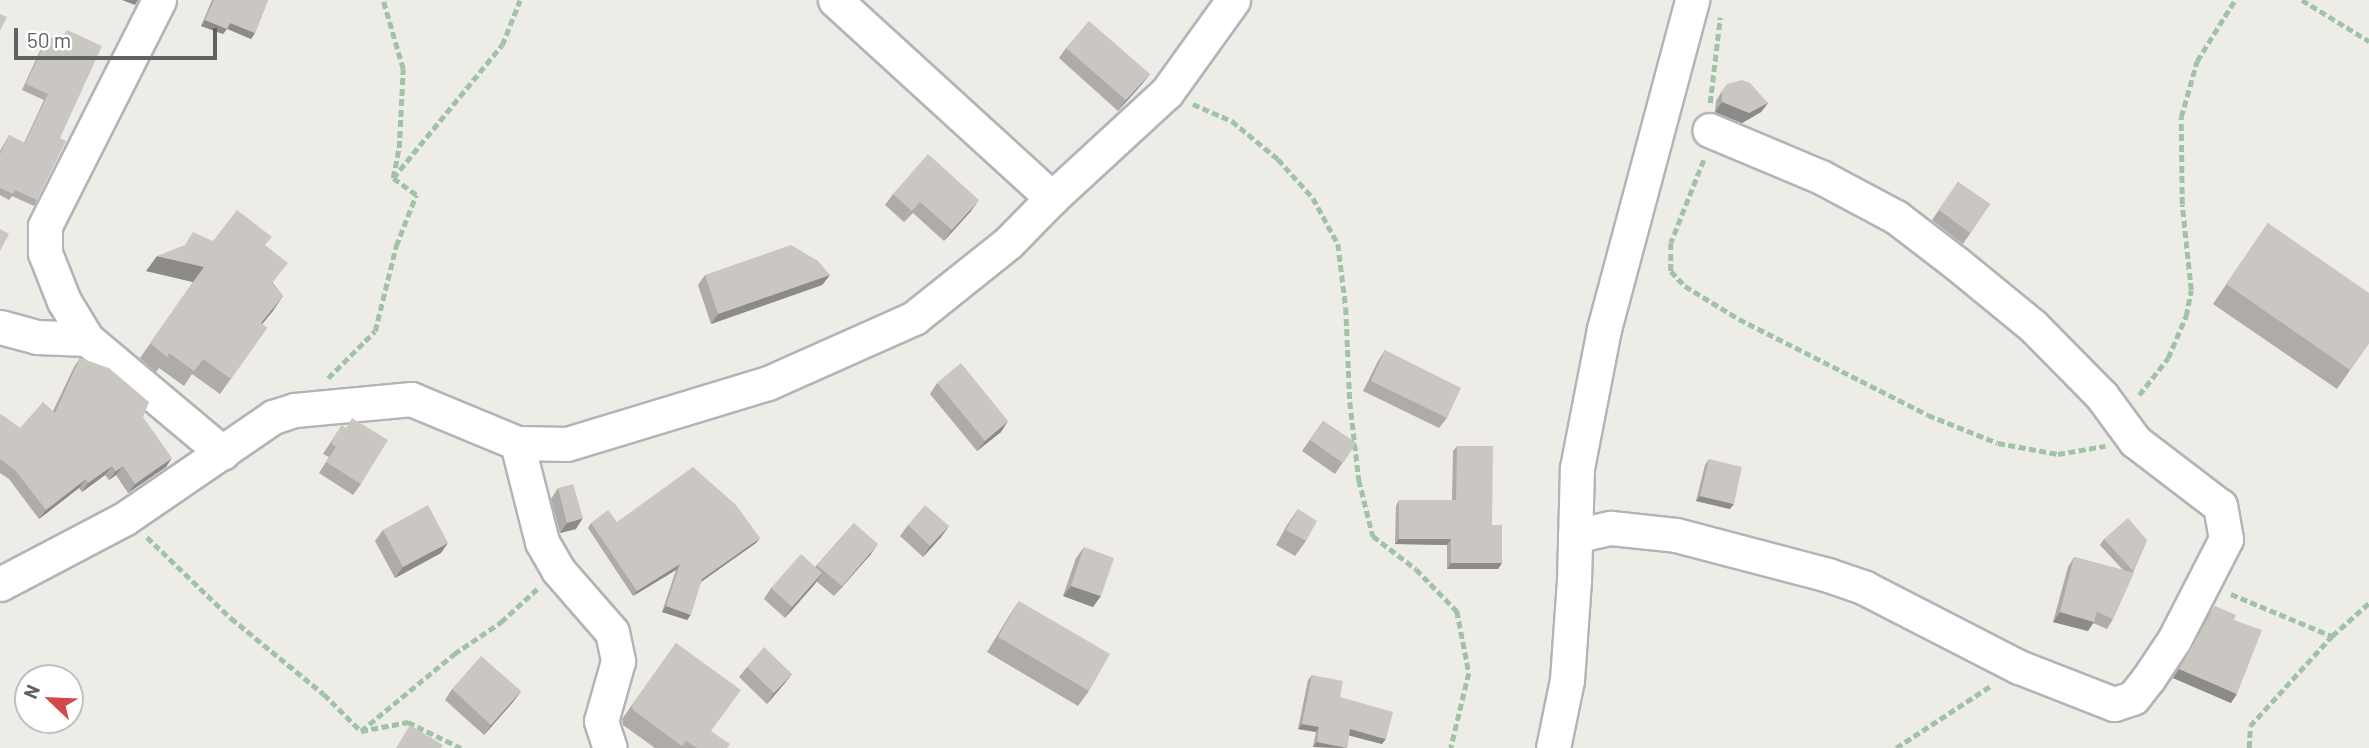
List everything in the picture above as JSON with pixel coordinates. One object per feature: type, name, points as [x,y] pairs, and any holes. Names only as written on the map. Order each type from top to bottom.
[{"type":"street","points":[[159,0],[45,226],[45,253],[64,301],[87,339],[223,453]]},
{"type":"street","points":[[835,0],[1052,198]]},
{"type":"street","points":[[0,584],[124,519],[273,417],[295,410],[411,399],[517,443],[568,444],[768,383],[914,318],[1008,243],[1052,198],[1167,92],[1233,0]]},
{"type":"street","points":[[1553,748],[1567,680],[1577,468],[1604,329],[1706,6]]},
{"type":"street","points":[[1575,536],[1611,528],[1675,535],[1828,575],[1865,588],[2019,667],[2115,704],[2133,698],[2174,640],[2226,539],[2220,506],[2127,430],[2102,396],[2033,326],[1896,217],[1821,177],[1709,131]]},
{"type":"street","points":[[0,327],[37,338],[87,339]]},
{"type":"street","points":[[517,443],[542,542],[558,570],[612,632],[618,661],[601,721],[610,748]]},
{"type":"path","points":[[383,0],[403,69],[399,148],[393,178]]},
{"type":"path","points":[[393,178],[502,45],[520,0]]},
{"type":"path","points":[[1706,6],[1708,152],[1671,243],[1671,271],[1685,286],[1739,319],[1906,404],[1998,443],[2058,454],[2127,430],[2168,358],[2186,316],[2191,290],[2182,204],[2181,117],[2197,61],[2235,0]]},
{"type":"path","points":[[2302,0],[2369,41]]},
{"type":"path","points":[[1167,92],[1231,121],[1278,159],[1313,198],[1338,244],[1346,308],[1350,402],[1359,480],[1373,536],[1416,569],[1457,611],[1469,673],[1451,748]]},
{"type":"path","points":[[295,410],[374,331],[397,246],[416,195],[393,178]]},
{"type":"path","points":[[124,519],[157,545],[231,618],[324,694],[361,731]]},
{"type":"path","points":[[361,731],[454,654],[501,622],[558,570]]},
{"type":"path","points":[[2207,572],[2232,595],[2332,636]]},
{"type":"path","points":[[2249,748],[2250,726],[2332,636],[2369,603]]},
{"type":"path","points":[[1896,748],[2019,667]]},
{"type":"path","points":[[361,731],[408,722],[461,748]]},
{"type":"building","points":[[214,0],[268,0],[255,33],[230,23],[227,29],[205,20]]},
{"type":"building","points":[[0,14],[7,17],[0,31]]},
{"type":"building","points":[[1089,21],[1150,74],[1126,100],[1066,48]]},
{"type":"building","points":[[67,30],[102,46],[60,138],[66,141],[37,200],[15,190],[13,194],[0,188],[0,154],[9,135],[25,143],[48,94],[26,84],[48,36],[61,42]]},
{"type":"building","points":[[1742,80],[1750,83],[1768,103],[1749,113],[1722,102],[1722,91],[1727,84]]},
{"type":"building","points":[[928,154],[979,200],[952,230],[920,202],[912,211],[893,194]]},
{"type":"building","points":[[1958,182],[1990,204],[1970,233],[1939,210]]},
{"type":"building","points":[[237,210],[272,237],[265,245],[288,263],[272,283],[283,296],[261,323],[267,328],[231,379],[203,359],[194,371],[169,353],[167,357],[150,343],[204,267],[157,256],[185,245],[193,232],[213,241]]},
{"type":"building","points":[[2268,223],[2369,293],[2369,343],[2350,370],[2226,284]]},
{"type":"building","points":[[0,229],[9,234],[0,251]]},
{"type":"building","points":[[791,245],[818,261],[830,275],[718,314],[705,275]]},
{"type":"building","points":[[1385,350],[1461,388],[1447,418],[1371,381]]},
{"type":"building","points":[[80,358],[109,368],[149,402],[143,417],[172,458],[135,484],[123,466],[116,471],[112,466],[88,483],[86,479],[46,510],[15,470],[0,459],[0,415],[20,428],[43,402],[55,413]]},
{"type":"building","points":[[961,363],[1008,421],[985,441],[937,383]]},
{"type":"building","points":[[352,418],[388,440],[361,484],[326,462],[336,447],[331,443],[342,425],[346,428]]},
{"type":"building","points":[[1323,421],[1356,443],[1343,463],[1310,440]]},
{"type":"building","points":[[1457,446],[1493,446],[1492,525],[1502,525],[1502,563],[1451,563],[1451,539],[1399,539],[1399,500],[1456,500]]},
{"type":"building","points":[[1709,459],[1742,467],[1734,504],[1700,496]]},
{"type":"building","points":[[693,467],[736,505],[760,538],[702,579],[691,615],[666,606],[680,564],[637,591],[591,523],[608,510],[617,522]]},
{"type":"building","points":[[573,484],[583,518],[567,523],[558,488]]},
{"type":"building","points":[[428,505],[448,543],[403,567],[383,530]]},
{"type":"building","points":[[925,505],[949,526],[930,546],[908,525]]},
{"type":"building","points":[[1298,509],[1317,521],[1306,541],[1286,530]]},
{"type":"building","points":[[2128,518],[2147,540],[2133,571],[2104,539]]},
{"type":"building","points":[[854,523],[878,544],[842,586],[817,565]]},
{"type":"building","points":[[1084,547],[1114,558],[1101,596],[1071,586]]},
{"type":"building","points":[[801,554],[822,573],[792,607],[771,588]]},
{"type":"building","points":[[2074,557],[2134,573],[2113,619],[2097,612],[2094,622],[2060,612]]},
{"type":"building","points":[[1019,601],[1110,654],[1089,691],[998,637]]},
{"type":"building","points":[[2215,606],[2236,615],[2234,620],[2262,630],[2237,694],[2179,669]]},
{"type":"building","points":[[676,643],[741,690],[711,731],[730,744],[727,748],[697,748],[686,741],[682,746],[633,710],[632,705]]},
{"type":"building","points":[[764,647],[792,674],[774,693],[747,667]]},
{"type":"building","points":[[481,656],[521,691],[491,725],[452,689]]},
{"type":"building","points":[[1312,675],[1343,681],[1340,697],[1393,712],[1386,739],[1350,729],[1347,748],[1317,742],[1319,727],[1302,724]]},
{"type":"building","points":[[410,725],[443,745],[441,748],[396,748]]}]
